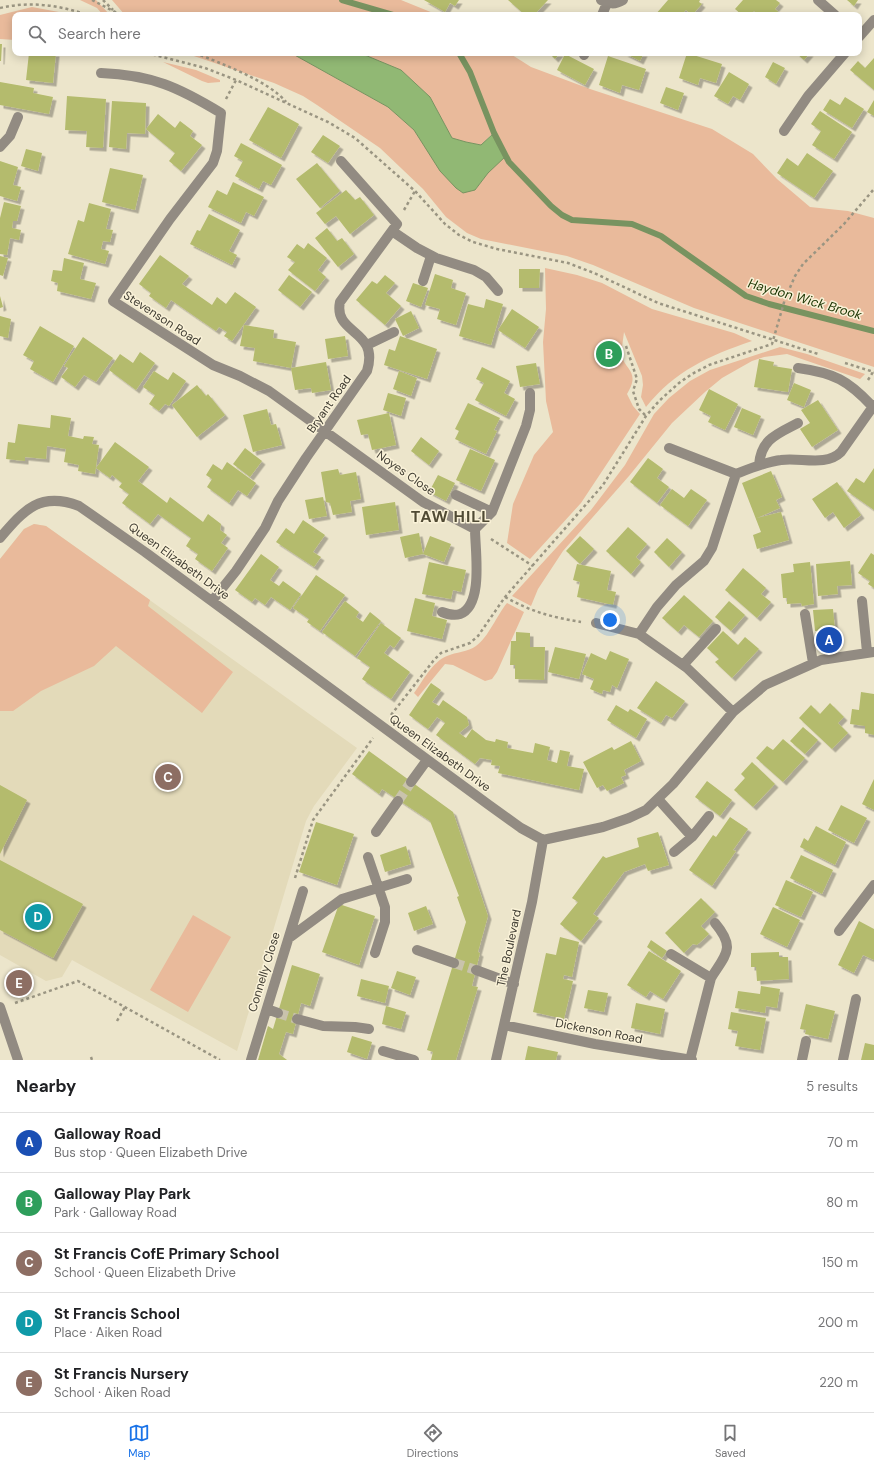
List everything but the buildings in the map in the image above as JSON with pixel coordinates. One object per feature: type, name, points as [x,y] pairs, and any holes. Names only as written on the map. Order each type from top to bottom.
[{"type":"street","points":[[602,12],[604,1],[618,3],[623,0]]},
{"type":"street","points":[[818,0],[832,12]]},
{"type":"street","points":[[862,34],[874,20]]},
{"type":"street","points":[[784,131],[808,96],[842,56]]},
{"type":"street","points":[[101,73],[146,77],[174,87],[221,113]]},
{"type":"street","name":"Stevenson Road","points":[[221,113],[217,151],[212,163],[170,219],[113,302],[213,365],[240,376],[269,391],[326,431]]},
{"type":"street","points":[[0,146],[10,136],[18,118]]},
{"type":"street","points":[[341,161],[395,227],[431,256],[474,270],[486,278],[498,291]]},
{"type":"street","points":[[394,332],[367,345],[363,338],[345,324],[339,314],[338,308],[340,302],[395,227]]},
{"type":"street","points":[[423,281],[431,256]]},
{"type":"street","name":"Bryant Road","points":[[212,601],[236,571],[265,528],[278,501],[368,371],[370,362],[367,345]]},
{"type":"street","points":[[669,448],[736,474],[759,465],[782,459],[820,461],[831,459],[841,452],[873,406],[855,388],[844,381],[816,370],[798,368]]},
{"type":"street","points":[[442,612],[459,615],[474,599],[476,584],[475,529],[492,512],[526,426],[530,410],[530,393]]},
{"type":"street","points":[[759,465],[763,447],[768,440],[798,423]]},
{"type":"street","name":"Noyes Close","points":[[326,431],[423,502],[475,529]]},
{"type":"street","points":[[639,634],[676,585],[704,561],[712,548],[736,474]]},
{"type":"street","points":[[456,495],[492,512]]},
{"type":"street","name":"Queen Elizabeth Drive","points":[[0,538],[17,519],[40,502],[52,500],[79,506],[212,601],[521,828],[543,840]]},
{"type":"street","points":[[543,840],[603,827],[646,810],[658,799],[733,712],[764,685],[821,660],[870,652],[862,601]]},
{"type":"street","points":[[805,614],[813,663]]},
{"type":"street","points":[[596,623],[639,634],[683,665],[733,712]]},
{"type":"street","points":[[683,665],[716,629]]},
{"type":"street","points":[[411,782],[428,760]]},
{"type":"street","points":[[658,799],[692,837]]},
{"type":"street","points":[[376,832],[398,800]]},
{"type":"street","points":[[674,852],[692,837],[709,816]]},
{"type":"street","name":"The Boulevard","points":[[496,1060],[532,902],[543,840]]},
{"type":"street","points":[[368,857],[379,888],[386,916],[376,953]]},
{"type":"street","points":[[288,938],[342,900],[407,880]]},
{"type":"street","points":[[839,931],[874,885]]},
{"type":"street","name":"Connelly Close","points":[[251,1060],[303,891]]},
{"type":"street","name":"Dickenson Road","points":[[504,1024],[594,1044],[691,1060],[712,978],[728,950],[724,934],[715,923]]},
{"type":"street","points":[[417,950],[454,963]]},
{"type":"street","points":[[671,954],[712,978]]},
{"type":"street","points":[[476,970],[514,984]]},
{"type":"street","points":[[843,1060],[856,999]]},
{"type":"street","points":[[1,1008],[18,1060]]},
{"type":"street","points":[[267,1009],[278,1013]]},
{"type":"street","points":[[297,1019],[323,1026],[356,1026],[369,1029]]},
{"type":"street","points":[[802,1060],[806,1041]]},
{"type":"street","points":[[383,1051],[414,1060]]},
{"type":"path","points":[[92,0],[114,12]]},
{"type":"path","points":[[103,0],[114,12]]},
{"type":"path","points":[[0,8],[27,4],[49,4],[77,12]]},
{"type":"path","points":[[160,56],[187,62],[236,80],[328,122],[355,138],[415,191],[445,224],[459,235],[473,242],[497,249],[568,263],[601,276],[658,304],[823,356]]},
{"type":"path","points":[[202,56],[256,80],[279,93],[286,102]]},
{"type":"path","points":[[221,113],[236,80]]},
{"type":"path","points":[[294,880],[313,820],[382,726],[434,660],[441,653],[470,643],[478,636],[505,597],[603,485],[646,416],[658,401],[679,383],[709,365],[772,344],[785,299],[794,276],[803,264],[844,224],[874,189]]},
{"type":"path","points":[[395,227],[415,191]]},
{"type":"path","points":[[626,346],[637,379],[633,391],[639,409],[646,416]]},
{"type":"path","points":[[838,360],[874,372]]},
{"type":"path","points":[[475,529],[533,566]]},
{"type":"path","points":[[505,597],[527,610],[551,617],[596,623]]},
{"type":"path","points":[[1,1008],[78,981],[220,1060]]},
{"type":"path","points":[[117,1021],[125,1007]]},
{"type":"shaded area","points":[[80,0],[96,0],[107,12],[100,12],[97,8]]},
{"type":"shaded area","points":[[112,0],[401,0],[431,12],[122,12]]},
{"type":"shaded area","points":[[32,7],[59,12],[12,12]]},
{"type":"shaded area","points":[[12,12],[12,40],[0,39],[0,15]]},
{"type":"shaded area","points":[[194,56],[296,56],[388,107],[414,130],[428,150],[475,190],[488,173],[505,156],[493,133],[481,145],[452,138],[430,97],[401,70],[367,56],[514,56],[531,67],[590,89],[712,129],[753,154],[777,179],[810,207],[848,211],[874,218],[874,367],[694,308],[593,265],[567,256],[481,239],[467,233],[446,217],[423,189],[380,148],[303,96],[274,83]]},
{"type":"shaded area","points":[[296,56],[367,56],[401,70],[430,97],[452,138],[481,145],[494,133],[506,156],[488,173],[475,190],[463,193],[456,188],[440,171],[414,130],[388,107]]},
{"type":"shaded area","points":[[163,62],[196,70],[220,80],[220,82],[208,83],[202,81]]},
{"type":"shaded area","points":[[545,268],[577,275],[602,283],[652,309],[734,333],[752,341],[693,366],[657,394],[646,407],[641,397],[643,385],[642,376],[624,332],[621,355],[632,376],[631,387],[627,394],[633,406],[640,414],[581,503],[530,559],[507,543],[513,504],[534,455],[553,432],[546,401],[543,342],[546,309]]},
{"type":"shaded area","points":[[780,347],[807,354],[865,374],[860,379],[787,354],[764,357],[752,361],[722,378],[672,423],[629,476],[563,551],[538,589],[531,606],[512,596],[591,510],[625,465],[654,414],[669,398],[690,381],[710,370]]},
{"type":"shaded area","points":[[34,524],[46,526],[357,748],[314,806],[306,821],[237,1051],[72,960],[62,977],[46,981],[0,955],[0,559],[24,529]]},
{"type":"shaded area","points":[[34,524],[46,526],[150,600],[148,606],[233,672],[202,713],[116,646],[94,666],[41,691],[13,711],[0,711],[0,559],[24,529]]},
{"type":"shaded area","points":[[507,603],[524,612],[497,672],[492,679],[485,681],[453,665],[445,664],[418,697],[414,693],[432,667],[447,656],[469,650],[476,646],[484,638]]},
{"type":"shaded area","points":[[193,915],[231,937],[188,1012],[150,990]]},
{"type":"waterway","name":"Haydon Wick Brook","points":[[342,0],[383,12]]},
{"type":"waterway","name":"Haydon Wick Brook","points":[[461,56],[470,72],[494,133],[509,162],[551,206],[562,215],[572,220],[632,224],[661,236],[746,296],[769,304],[874,331]]},
{"type":"tunnel","points":[[398,801],[411,782]]},
{"type":"tunnel","points":[[454,963],[476,970]]},
{"type":"tunnel","points":[[278,1013],[297,1019]]},
{"type":"place","name":"Galloway Play Park","points":[[609,354]]},
{"type":"place","name":"Galloway Road","points":[[829,640]]},
{"type":"place","name":"St Francis CofE Primary School","points":[[168,777]]},
{"type":"place","name":"St Francis School","points":[[38,917]]},
{"type":"place","name":"St Francis Nursery","points":[[19,983]]},
{"type":"district","name":"TAW HILL","points":[[451,516]]}]
